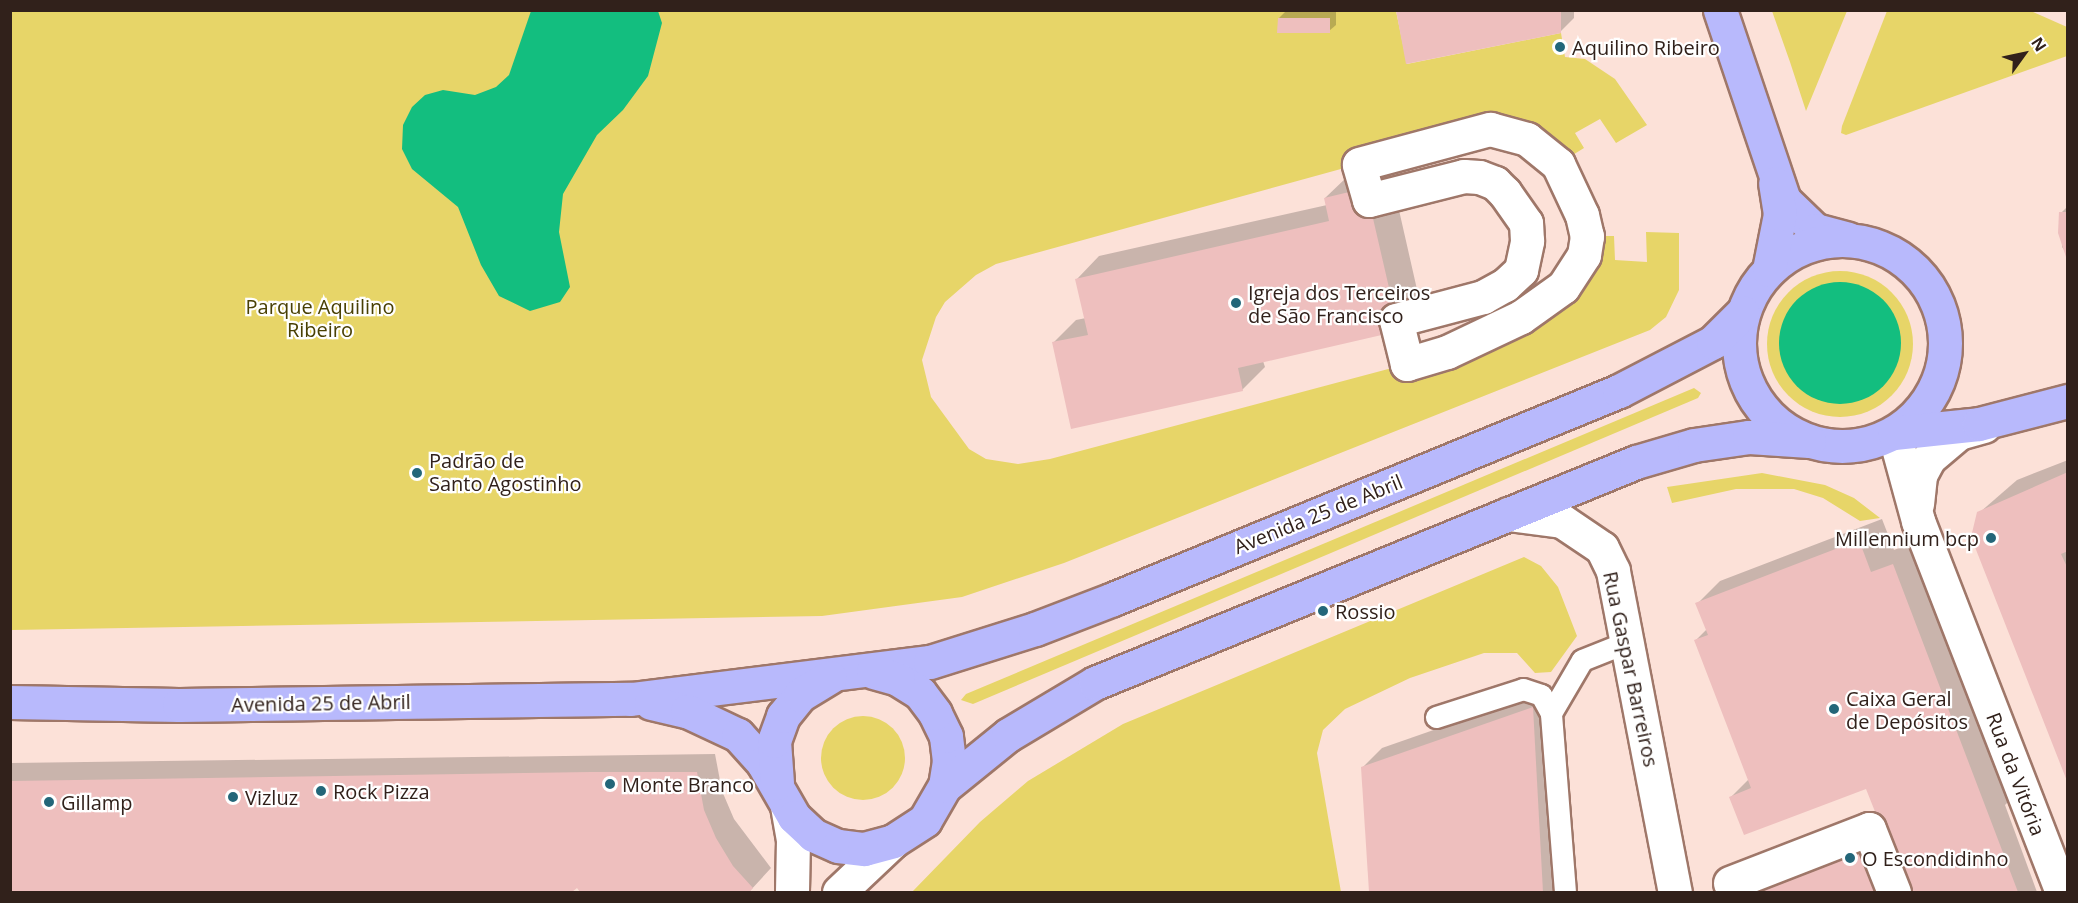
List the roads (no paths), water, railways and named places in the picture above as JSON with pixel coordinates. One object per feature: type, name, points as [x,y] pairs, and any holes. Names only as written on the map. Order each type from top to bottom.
[{"type":"main road","points":[[1720,10],[1775,181],[1780,214],[1769,270]]},
{"type":"main road","points":[[1775,181],[1799,218],[1815,230],[1877,245],[1903,259],[1924,280],[1938,305],[1946,333],[1944,362],[1936,389],[1919,413],[1894,433],[1869,444],[1839,447],[1809,441],[1781,426],[1758,403],[1743,375],[1738,343],[1743,312],[1755,287],[1769,270],[1793,252],[1820,242],[1849,240]]},
{"type":"main road","name":"Avenida 25 de Abril","points":[[11,702],[179,705],[631,699],[930,662],[1035,629],[1619,391],[1713,342],[1743,312]]},
{"type":"main road","points":[[1894,433],[1979,424],[2067,401]]},
{"type":"main road","name":"Avenida 25 de Abril","points":[[631,699],[687,711],[738,735],[763,763],[783,799],[813,835],[837,846],[864,849],[893,842],[925,820],[945,786],[1008,735],[1095,683],[1636,462],[1694,445],[1749,437],[1809,441]]},
{"type":"main road","name":"Avenida 25 de Abril","points":[[783,799],[773,768],[774,750],[783,716],[800,695],[821,680],[860,672],[898,680],[920,693],[936,713],[946,736],[949,761],[945,786]]},
{"type":"street","points":[[1490,129],[1527,139],[1558,164],[1575,196],[1587,236],[1584,255],[1563,286],[1521,317],[1447,352],[1407,364],[1396,320],[1483,297],[1521,270],[1525,254],[1526,223],[1505,192],[1495,183],[1479,177],[1452,178],[1369,200],[1359,164],[1490,129]]},
{"type":"street","name":"Rua da Vitória","points":[[1918,521],[1917,491],[1929,458],[1959,433],[2022,414]]},
{"type":"street","name":"Rua da Vitória","points":[[1894,433],[1918,521],[2062,892]]},
{"type":"street","name":"Rua Gaspar Barreiros","points":[[1508,513],[1562,521],[1602,549],[1613,571],[1676,892]]},
{"type":"street","points":[[783,799],[793,839],[792,892]]},
{"type":"street","points":[[1730,883],[1869,828],[1894,892]]},
{"type":"street","points":[[851,885],[893,842]]},
{"type":"lane","points":[[1551,713],[1582,660],[1627,642]]},
{"type":"lane","points":[[1436,717],[1522,689],[1541,695],[1551,713],[1566,892]]},
{"type":"place","name":"Aquilino Ribeiro","points":[[1560,47]]},
{"type":"place","name":"Igreja dos Terceiros de São Francisco","points":[[1236,303]]},
{"type":"place","name":"Padrão de Santo Agostinho","points":[[417,473]]},
{"type":"place","name":"Millennium bcp","points":[[1991,538]]},
{"type":"place","name":"Rossio","points":[[1323,611]]},
{"type":"place","name":"Caixa Geral de Depósitos","points":[[1834,709]]},
{"type":"place","name":"Monte Branco","points":[[610,784]]},
{"type":"place","name":"Rock Pizza","points":[[321,791]]},
{"type":"place","name":"Vizluz","points":[[233,797]]},
{"type":"place","name":"Gillamp","points":[[49,802]]},
{"type":"place","name":"O Escondidinho","points":[[1850,858]]},
{"type":"park label","name":"Parque Aquilino Ribeiro","points":[[320,318]]}]
